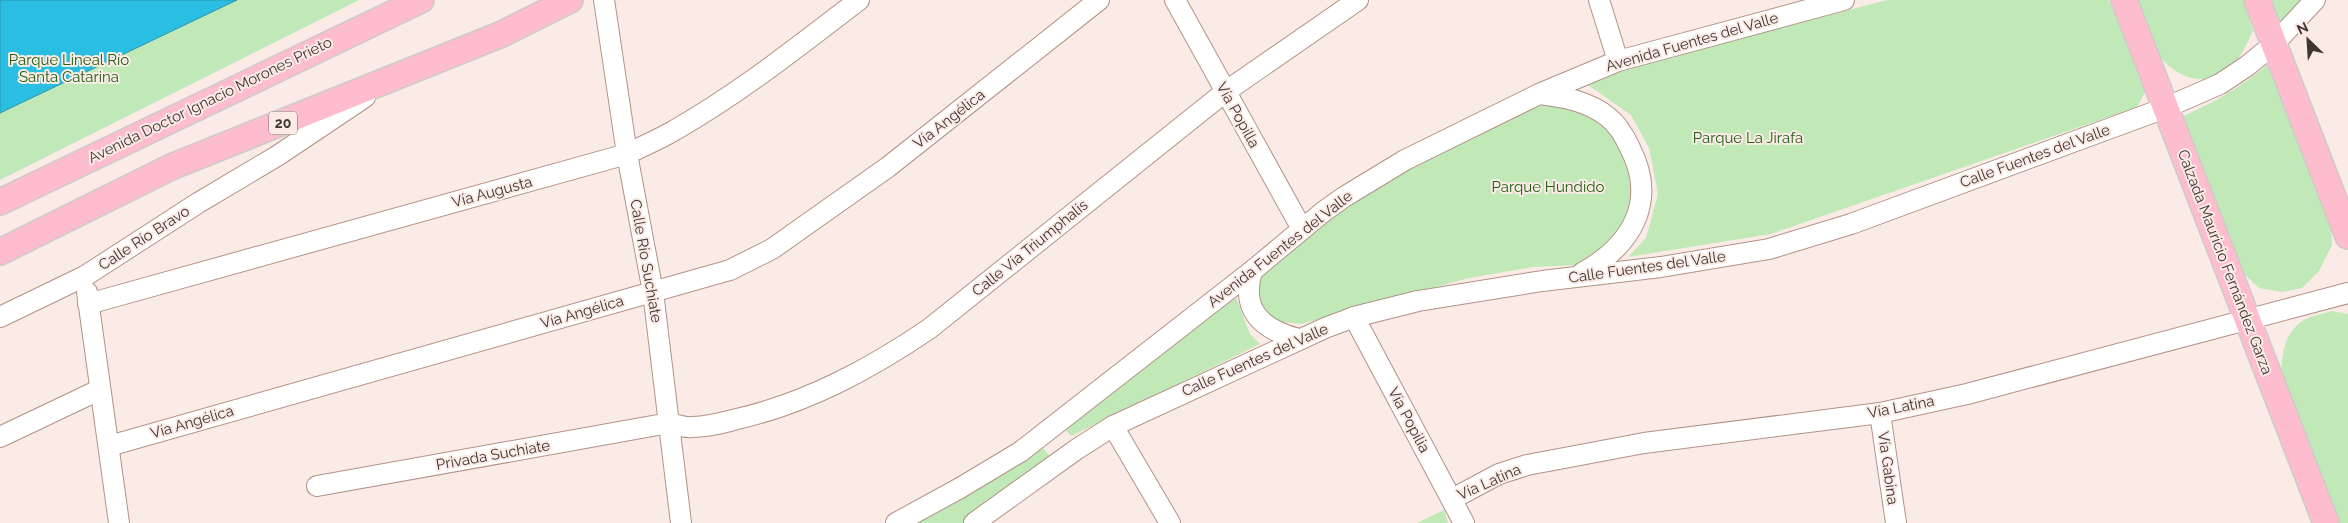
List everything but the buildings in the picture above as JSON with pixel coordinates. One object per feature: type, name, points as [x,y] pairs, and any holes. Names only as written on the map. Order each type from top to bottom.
[{"type":"main road","name":"Avenida Doctor Ignacio Morones Prieto","points":[[0,202],[421,0]]},
{"type":"main road","name":"20","points":[[0,252],[171,167],[387,82],[502,34],[570,0]]},
{"type":"main road","name":"Calzada Mauricio Fernández Garza","points":[[2124,0],[2164,108],[2326,523]]},
{"type":"main road","points":[[2257,0],[2348,236]]},
{"type":"street","name":"Calle Río Suchiate","points":[[604,0],[627,154],[653,292],[681,523]]},
{"type":"street","name":"Vía Augusta","points":[[88,304],[627,154],[675,130],[724,98],[808,40],[859,0]]},
{"type":"street","name":"Vía Angélica","points":[[109,446],[730,270],[786,239],[888,168],[1099,0]]},
{"type":"street","name":"Vía Popilla","points":[[1175,0],[1302,229]]},
{"type":"street","name":"Calle Vía Triumphalis","points":[[669,423],[697,427],[764,413],[810,395],[886,359],[929,329],[1225,92],[1358,0]]},
{"type":"street","points":[[1599,0],[1618,61]]},
{"type":"street","name":"Avenida Fuentes del Valle","points":[[896,523],[1020,452],[1344,197],[1405,160],[1539,94],[1618,61],[1844,0]]},
{"type":"street","name":"Calle Fuentes del Valle","points":[[974,523],[1077,449],[1113,426],[1299,339],[1354,317],[1418,301],[1576,277],[1661,267],[1769,249],[1851,224],[2164,108],[2231,78],[2274,44],[2314,0]]},
{"type":"street","name":"Calle Río Bravo","points":[[119,523],[85,276],[198,202],[277,156],[387,82]]},
{"type":"street","points":[[1539,94],[1570,98],[1590,106],[1609,117],[1626,138],[1640,174],[1642,194],[1638,218],[1622,242],[1604,261],[1576,277]]},
{"type":"street","points":[[1252,271],[1248,284],[1248,296],[1252,309],[1260,321],[1280,335],[1299,339]]},
{"type":"street","points":[[0,317],[85,276]]},
{"type":"street","name":"Vía Latina","points":[[1452,499],[1499,474],[1527,465],[1644,443],[1880,413],[1967,394],[2247,318],[2348,293]]},
{"type":"street","name":"Vía Popilia","points":[[1354,317],[1464,523]]},
{"type":"street","points":[[0,437],[100,390]]},
{"type":"street","name":"Vía Gabina","points":[[1880,413],[1896,523]]},
{"type":"street","name":"Privada Suchiate","points":[[316,486],[669,423]]},
{"type":"street","points":[[1057,424],[1058,436],[1062,444],[1077,449]]},
{"type":"street","points":[[1113,426],[1170,523]]},
{"type":"green space","name":"Parque Lineal Río Santa Catarina","points":[[0,0],[359,0],[0,180]]},
{"type":"green space","name":"Parque La Jirafa","points":[[1887,0],[2109,0],[2145,92],[2137,107],[1771,234],[1628,257],[1646,238],[1658,194],[1649,148],[1631,115],[1588,85],[1641,64]]},
{"type":"green space","points":[[2135,0],[2244,0],[2253,31],[2239,57],[2228,70],[2208,79],[2188,77],[2179,73],[2162,60],[2147,32]]},
{"type":"green space","points":[[2264,0],[2302,0],[2279,25]]},
{"type":"green space","points":[[2267,65],[2331,224],[2332,245],[2319,271],[2302,288],[2282,292],[2259,288],[2239,269],[2183,116],[2227,94]]},
{"type":"green space","name":"Parque Hundido","points":[[1570,105],[1615,132],[1634,176],[1629,213],[1607,245],[1575,265],[1533,267],[1469,278],[1301,324],[1272,321],[1253,293],[1263,271],[1345,201],[1480,130],[1538,106]]},
{"type":"green space","points":[[1235,295],[1250,334],[1260,344],[1071,436],[1065,429]]},
{"type":"green space","points":[[2332,311],[2348,314],[2348,523],[2340,523],[2281,374],[2285,345],[2291,332],[2302,321]]},
{"type":"green space","points":[[1042,447],[1050,456],[965,523],[910,523]]},
{"type":"green space","points":[[1444,510],[1448,523],[1417,523]]},
{"type":"water","points":[[0,0],[237,0],[0,113]]}]
